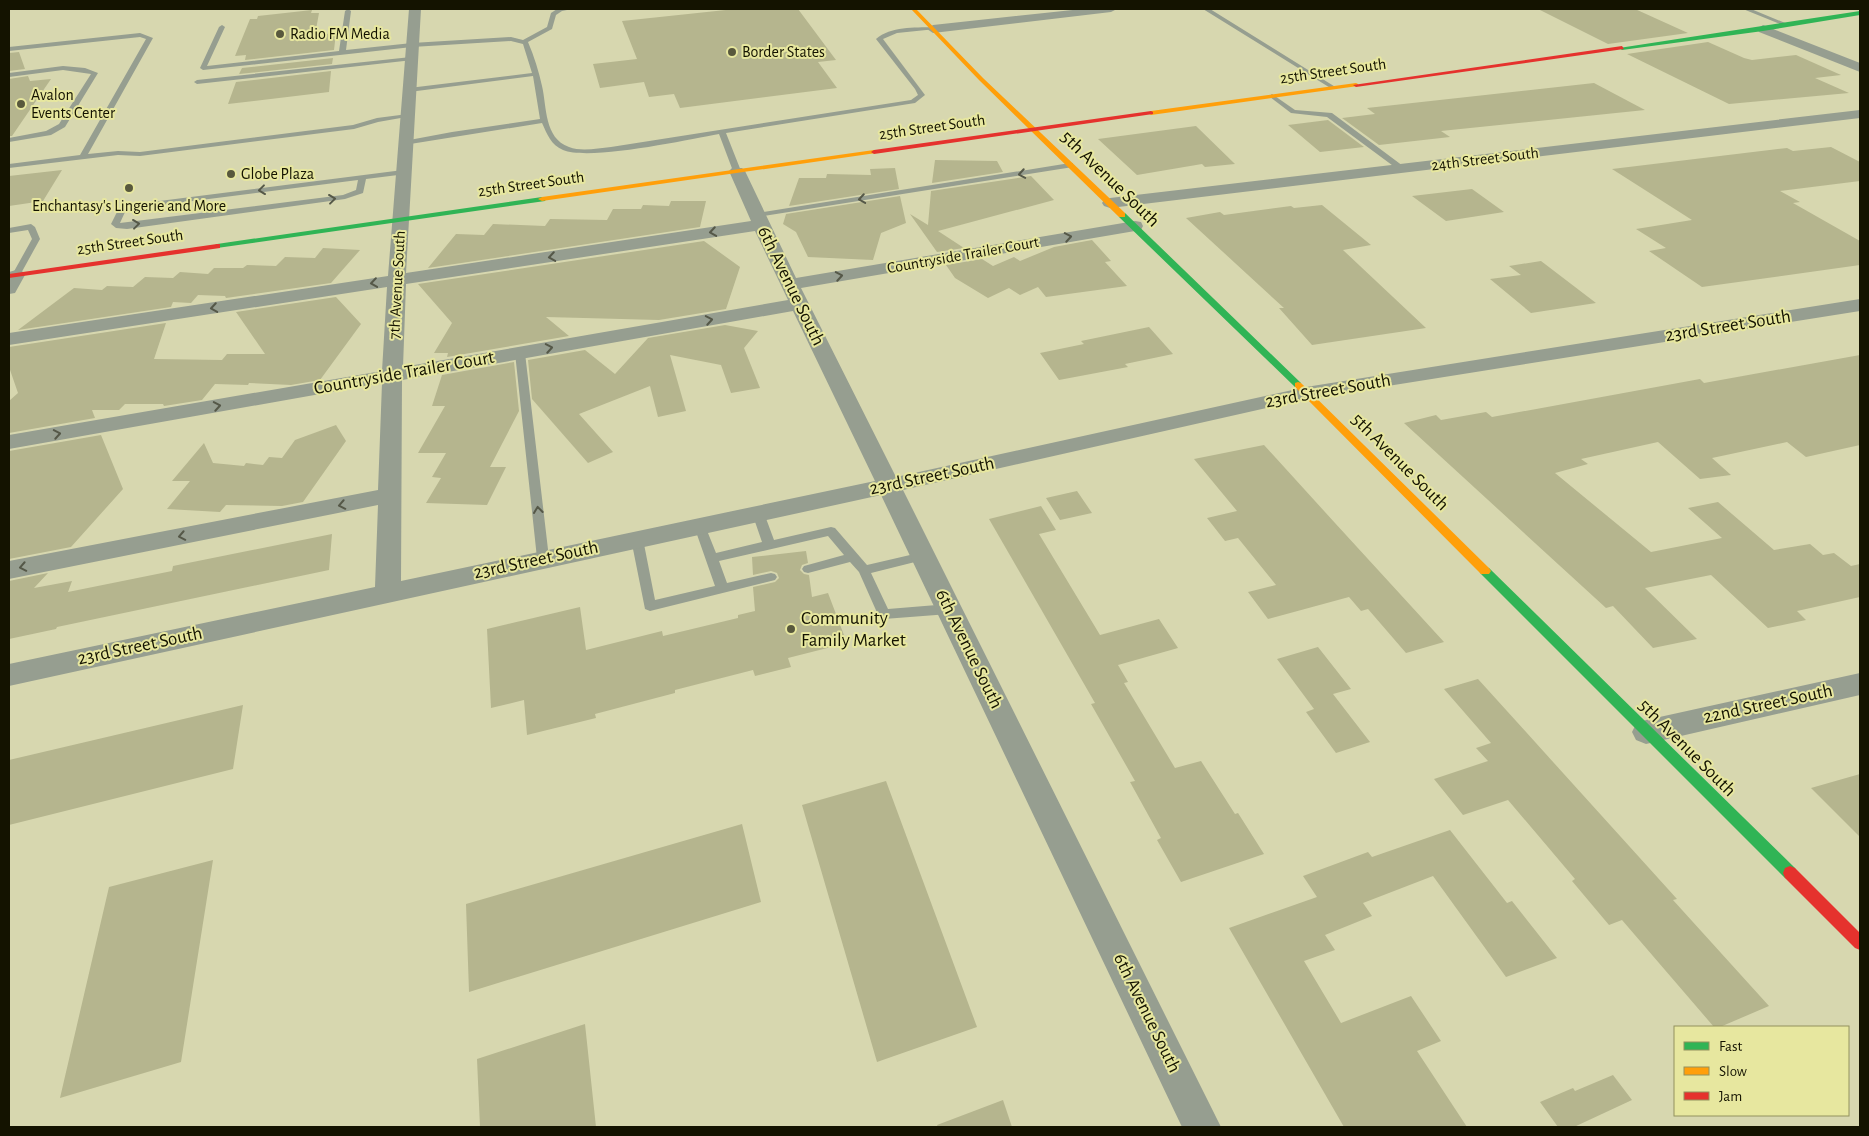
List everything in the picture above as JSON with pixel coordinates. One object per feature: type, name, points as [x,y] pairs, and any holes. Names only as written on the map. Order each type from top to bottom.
[{"type":"main road","name":"5th Avenue South","points":[[913,9],[1033,129],[1306,393],[1860,943]]},
{"type":"main road","name":"25th Street South","points":[[11,280],[737,171],[1763,29],[1860,13]]},
{"type":"street","name":"7th Avenue South","points":[[388,593],[392,375],[403,172],[407,143],[415,9]]},
{"type":"street","points":[[932,29],[1112,9]]},
{"type":"street","points":[[1763,29],[1860,68]]},
{"type":"street","name":"24th Street South","points":[[1110,203],[1860,114]]},
{"type":"street","name":"6th Avenue South","points":[[737,171],[759,220],[1202,1127]]},
{"type":"street","points":[[9,339],[398,280],[759,220]]},
{"type":"street","name":"Countryside Trailer Court","points":[[9,442],[520,353],[795,294],[1135,226]]},
{"type":"street","name":"23rd Street South","points":[[9,675],[1306,393],[1860,305]]},
{"type":"street","points":[[9,570],[390,495]]},
{"type":"street","name":"22nd Street South","points":[[1646,732],[1860,684]]},
{"type":"lane","points":[[197,82],[494,40],[511,39],[524,42],[550,28],[553,14],[569,9]]},
{"type":"lane","points":[[1206,9],[1334,88]]},
{"type":"lane","points":[[1746,9],[1787,25]]},
{"type":"lane","points":[[342,53],[348,11]]},
{"type":"lane","points":[[222,27],[203,68],[342,53],[411,52]]},
{"type":"lane","points":[[524,42],[526,43],[536,74],[544,121],[558,145],[571,150],[611,149],[901,105],[919,100],[922,96],[918,88],[879,39],[887,34],[896,32],[932,29]]},
{"type":"lane","points":[[9,49],[140,35],[150,38],[83,157]]},
{"type":"lane","points":[[9,75],[66,69],[86,70],[95,73],[62,125],[48,133],[9,140]]},
{"type":"lane","points":[[409,90],[536,74]]},
{"type":"lane","points":[[1272,96],[1293,112],[1329,115],[1403,169]]},
{"type":"lane","points":[[9,166],[118,153],[140,154],[271,139],[354,127],[377,120],[408,116]]},
{"type":"lane","points":[[407,143],[452,134],[544,121]]},
{"type":"lane","points":[[722,132],[737,171]]},
{"type":"lane","points":[[759,220],[1070,165]]},
{"type":"lane","points":[[363,177],[360,191],[344,197],[127,226],[115,224],[122,210],[128,207],[363,177],[403,172]]},
{"type":"lane","points":[[9,230],[31,227],[36,239],[11,280]]},
{"type":"lane","points":[[520,353],[544,558]]},
{"type":"lane","points":[[758,513],[769,544]]},
{"type":"lane","points":[[700,526],[723,589]]},
{"type":"lane","points":[[712,558],[831,531],[864,570],[884,614],[949,609]]},
{"type":"lane","points":[[637,539],[650,606],[771,577]]},
{"type":"lane","points":[[864,570],[923,556]]},
{"type":"lane","points":[[808,568],[853,558]]},
{"type":"building","name":"Border States","points":[[735,9],[798,9],[836,60],[818,62],[837,88],[680,108],[674,94],[649,97],[644,82],[600,88],[593,64],[637,59],[622,21]]},
{"type":"building","points":[[1538,9],[1635,9],[1688,33],[1608,44]]},
{"type":"building","name":"Radio FM Media","points":[[312,10],[311,13],[319,13],[315,35],[336,33],[334,50],[245,60],[246,55],[235,56],[250,19],[257,19],[258,16]]},
{"type":"building","points":[[1708,42],[1752,60],[1796,55],[1841,75],[1815,78],[1849,93],[1729,104],[1627,54]]},
{"type":"building","points":[[19,52],[25,69],[9,71],[9,53]]},
{"type":"building","points":[[333,58],[332,64],[239,74],[242,68]]},
{"type":"building","points":[[331,71],[329,92],[228,104],[236,82]]},
{"type":"building","name":"Avalon Events Center","points":[[28,76],[30,81],[51,79],[12,136],[9,136],[9,79]]},
{"type":"building","points":[[1594,83],[1645,110],[1441,131],[1450,137],[1379,145],[1342,118],[1375,114],[1367,108]]},
{"type":"building","points":[[1328,120],[1364,147],[1320,152],[1288,125]]},
{"type":"building","points":[[1196,126],[1235,164],[1205,167],[1202,164],[1137,175],[1098,139]]},
{"type":"building","points":[[1831,147],[1860,162],[1860,181],[1780,191],[1800,202],[1793,203],[1860,241],[1860,265],[1702,287],[1649,251],[1666,248],[1636,229],[1692,220],[1612,169],[1787,148],[1793,151]]},
{"type":"building","points":[[935,160],[997,161],[1003,172],[932,183]]},
{"type":"building","points":[[895,168],[899,189],[789,206],[799,178],[826,178],[827,174],[871,175],[870,169]]},
{"type":"building","points":[[62,170],[43,201],[9,206],[9,176]]},
{"type":"building","points":[[1031,176],[1054,200],[938,231],[964,248],[937,252],[910,214],[928,225],[931,191]]},
{"type":"building","points":[[1472,189],[1504,212],[1446,221],[1412,196]]},
{"type":"building","points":[[900,196],[906,223],[881,233],[873,260],[808,257],[796,232],[783,224],[786,214]]},
{"type":"building","points":[[671,201],[706,201],[700,227],[428,268],[456,234],[484,235],[493,224],[545,226],[550,219],[607,220],[613,209],[641,209],[643,205],[669,206]]},
{"type":"building","points":[[1322,205],[1371,245],[1343,250],[1426,328],[1312,345],[1279,308],[1284,308],[1186,218],[1220,212],[1224,215],[1291,206],[1294,208]]},
{"type":"building","points":[[1092,240],[1111,261],[1105,262],[1127,286],[1046,297],[1038,287],[1020,295],[1009,288],[988,298],[955,278],[946,265],[982,259],[993,266],[1014,257],[1020,261],[1054,247]]},
{"type":"building","points":[[704,241],[740,267],[726,309],[659,320],[546,317],[569,336],[447,357],[448,353],[434,353],[452,323],[418,284]]},
{"type":"building","points":[[323,248],[360,250],[331,283],[226,298],[225,296],[198,295],[191,303],[173,302],[171,307],[18,330],[74,288],[102,290],[107,286],[133,287],[145,277],[173,278],[180,272],[208,274],[214,268],[243,268],[247,265],[276,266],[285,257],[315,258]]},
{"type":"building","points":[[1541,261],[1596,303],[1531,313],[1490,279],[1521,275],[1509,266]]},
{"type":"building","points":[[336,297],[361,324],[320,380],[291,385],[215,384],[202,400],[164,406],[163,404],[125,404],[119,410],[92,410],[95,418],[9,433],[9,401],[18,393],[9,367],[9,347],[166,323],[154,359],[222,360],[227,354],[265,354],[236,312]]},
{"type":"building","points":[[725,325],[758,331],[744,348],[760,388],[731,393],[721,365],[670,355],[686,411],[658,417],[650,386],[579,414],[613,452],[588,463],[532,399],[528,360],[585,350],[615,374],[648,338]]},
{"type":"building","points":[[1149,327],[1173,354],[1125,364],[1128,367],[1059,380],[1040,353],[1084,344],[1081,341]]},
{"type":"building","points":[[1860,355],[1860,445],[1806,457],[1787,442],[1712,458],[1731,475],[1700,479],[1658,442],[1581,459],[1588,464],[1555,473],[1651,552],[1722,538],[1688,508],[1718,502],[1774,550],[1810,544],[1823,555],[1834,553],[1851,566],[1860,564],[1860,597],[1797,611],[1806,620],[1768,628],[1711,575],[1645,588],[1697,639],[1653,648],[1613,606],[1606,608],[1404,423],[1436,415],[1441,420],[1486,412],[1492,417],[1700,379],[1704,383]]},
{"type":"building","points":[[514,362],[519,411],[490,467],[506,467],[487,505],[426,503],[441,478],[432,477],[446,453],[418,453],[445,406],[432,406],[442,375]]},
{"type":"building","points":[[336,425],[346,441],[303,502],[282,506],[226,505],[220,512],[167,509],[190,481],[172,481],[204,443],[213,463],[244,466],[246,463],[263,465],[269,457],[282,458],[295,440]]},
{"type":"building","points":[[101,435],[123,489],[71,547],[9,559],[9,451]]},
{"type":"building","points":[[1264,445],[1444,642],[1406,653],[1368,609],[1361,611],[1349,597],[1268,619],[1248,592],[1276,585],[1238,538],[1225,541],[1207,518],[1237,511],[1194,459]]},
{"type":"building","points":[[1077,491],[1092,513],[1060,520],[1046,498]]},
{"type":"building","points":[[1041,506],[1056,530],[1039,534],[1100,635],[1159,619],[1178,648],[1118,665],[1128,682],[1124,683],[1175,768],[1201,761],[1235,814],[1238,813],[1264,854],[1181,882],[1157,840],[1161,838],[1130,782],[1135,781],[1091,704],[1095,703],[989,519]]},
{"type":"building","points":[[332,534],[329,570],[57,627],[56,629],[9,639],[9,581],[48,573],[34,588],[72,581],[68,592],[172,571],[173,566]]},
{"type":"building","points":[[806,551],[808,563],[802,565],[800,570],[804,574],[809,575],[812,597],[828,593],[847,643],[788,658],[791,667],[755,676],[753,670],[675,690],[675,693],[595,714],[596,718],[527,735],[524,700],[491,708],[487,629],[580,607],[586,650],[662,631],[663,636],[738,618],[738,615],[755,611],[753,587],[775,582],[779,578],[777,573],[771,571],[753,575],[752,557]]},
{"type":"building","points":[[1318,647],[1351,689],[1333,694],[1370,742],[1336,753],[1306,712],[1314,709],[1277,659]]},
{"type":"building","points":[[1478,679],[1677,899],[1673,900],[1769,1006],[1722,1026],[1713,1026],[1622,920],[1609,925],[1572,881],[1575,879],[1508,800],[1463,815],[1434,779],[1488,761],[1476,748],[1491,743],[1444,689]]},
{"type":"building","points":[[243,705],[233,769],[9,825],[9,760]]},
{"type":"building","points":[[1860,774],[1860,837],[1811,788]]},
{"type":"building","points":[[886,781],[977,1027],[877,1062],[802,805]]},
{"type":"building","points":[[742,824],[761,902],[469,992],[466,904]]},
{"type":"building","points":[[1450,830],[1507,903],[1512,901],[1557,958],[1506,977],[1433,876],[1363,903],[1372,916],[1325,935],[1335,950],[1304,961],[1341,1023],[1411,996],[1441,1041],[1417,1051],[1467,1127],[1344,1127],[1229,928],[1317,897],[1303,876],[1368,852],[1372,857]]},
{"type":"building","points":[[213,860],[181,1062],[60,1098],[109,887]]},
{"type":"building","points":[[585,1024],[596,1127],[480,1127],[477,1059]]},
{"type":"building","points":[[1613,1075],[1632,1100],[1574,1127],[1558,1127],[1540,1102],[1573,1088],[1575,1091]]},
{"type":"building","points":[[1003,1100],[1012,1127],[938,1127],[937,1125]]},
{"type":"traffic: fast","points":[[1622,48],[1763,29],[1860,13]]},
{"type":"traffic: fast","points":[[217,246],[542,199]]},
{"type":"traffic: fast","points":[[1122,215],[1298,385]]},
{"type":"traffic: fast","points":[[1485,571],[1790,873]]},
{"type":"traffic: slow","points":[[913,9],[981,79],[1122,215]]},
{"type":"traffic: slow","points":[[1151,113],[1356,85]]},
{"type":"traffic: slow","points":[[542,199],[874,152]]},
{"type":"traffic: slow","points":[[1298,385],[1485,571]]},
{"type":"traffic: jam","points":[[1356,85],[1622,48]]},
{"type":"traffic: jam","points":[[874,152],[1151,113]]},
{"type":"traffic: jam","points":[[9,276],[217,246]]},
{"type":"traffic: jam","points":[[1790,873],[1860,943]]},
{"type":"place","name":"Radio FM Media","points":[[280,34]]},
{"type":"place","name":"Border States","points":[[732,52]]},
{"type":"place","name":"Avalon Events Center","points":[[21,104]]},
{"type":"place","name":"Globe Plaza","points":[[231,174]]},
{"type":"place","name":"Enchantasy's Lingerie and More","points":[[129,188]]},
{"type":"place","name":"Community Family Market","points":[[791,629]]}]
